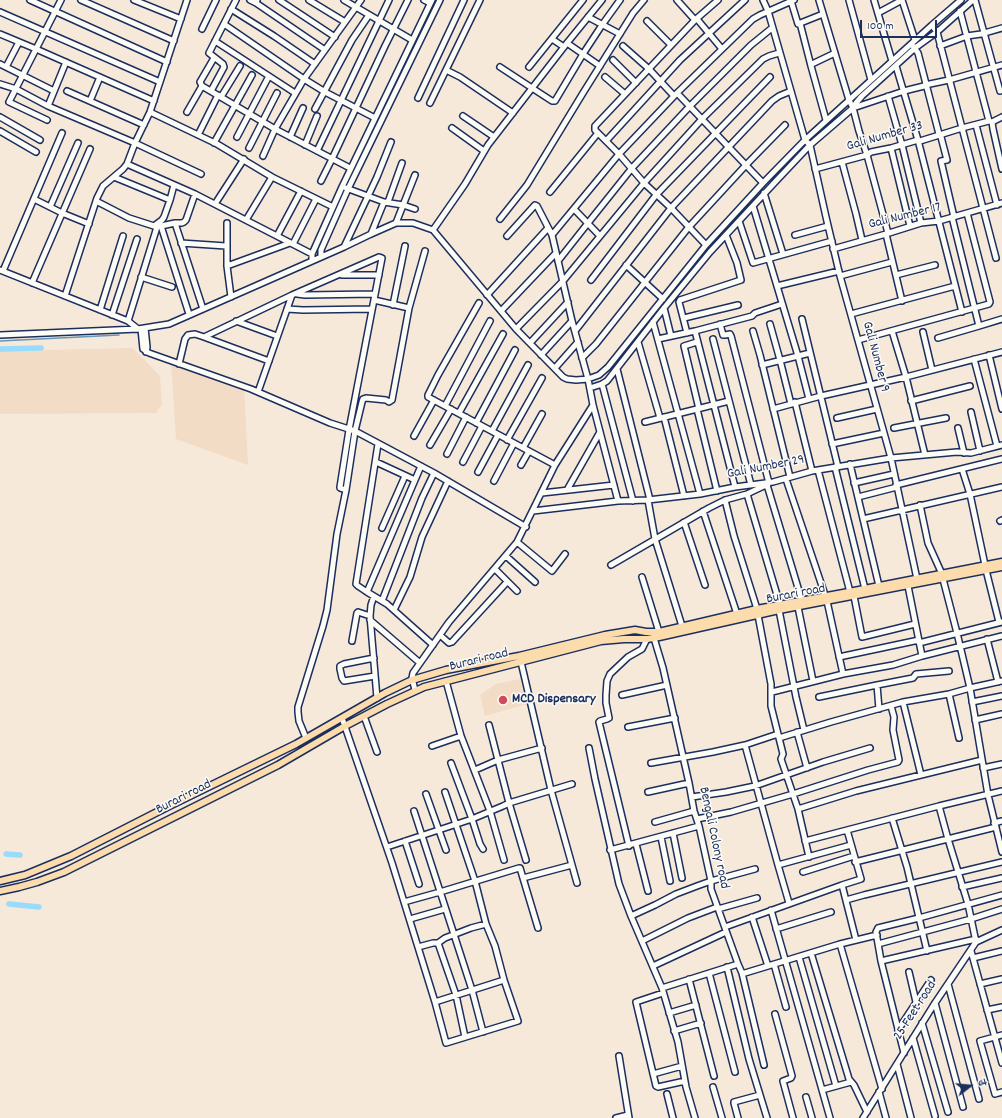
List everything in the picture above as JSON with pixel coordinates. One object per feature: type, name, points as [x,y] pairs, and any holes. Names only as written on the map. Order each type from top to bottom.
[{"type":"main road","name":"Burari road","points":[[852,594],[879,586],[942,576],[986,567],[1002,562]]},
{"type":"main road","name":"Burari road","points":[[986,567],[1002,567]]},
{"type":"main road","name":"Burari road","points":[[779,608],[798,607],[826,599],[852,594],[908,586],[942,576]]},
{"type":"main road","name":"Burari road","points":[[0,891],[19,888],[64,872],[278,765],[345,726],[424,686],[601,641],[654,638],[779,608],[802,601],[826,599]]},
{"type":"main road","name":"Burari road","points":[[0,881],[25,875],[71,856],[306,738],[412,680],[446,670],[519,656],[605,635],[635,630],[659,632],[737,614],[758,612]]},
{"type":"main road","points":[[488,662],[490,670]]},
{"type":"street","points":[[30,0],[167,62]]},
{"type":"street","points":[[47,120],[9,102],[60,0]]},
{"type":"street","points":[[81,0],[174,41]]},
{"type":"street","points":[[134,0],[181,19]]},
{"type":"street","points":[[65,296],[96,201],[103,186],[127,164],[150,112],[187,0]]},
{"type":"street","points":[[202,29],[216,0]]},
{"type":"street","points":[[211,91],[224,67],[223,64],[214,58],[209,52],[236,0]]},
{"type":"street","points":[[250,0],[257,2],[325,50]]},
{"type":"street","points":[[279,0],[335,36]]},
{"type":"street","points":[[309,0],[345,22]]},
{"type":"street","points":[[344,0],[412,40]]},
{"type":"street","points":[[263,156],[275,129],[295,93],[361,0]]},
{"type":"street","points":[[317,151],[389,0]]},
{"type":"street","points":[[320,181],[408,0]]},
{"type":"street","points":[[312,261],[312,254],[333,207],[345,188],[350,168],[363,152],[375,118],[431,2],[424,0]]},
{"type":"street","points":[[321,257],[321,250],[345,188],[440,0]]},
{"type":"street","points":[[418,98],[464,0]]},
{"type":"street","points":[[430,103],[480,0]]},
{"type":"street","points":[[529,67],[584,0]]},
{"type":"street","points":[[433,230],[465,184],[494,137],[602,0]]},
{"type":"street","points":[[500,67],[555,101],[583,54],[620,0]]},
{"type":"street","points":[[677,0],[722,49]]},
{"type":"street","points":[[606,141],[680,60],[745,0]]},
{"type":"street","name":"Gali Number 9","points":[[763,0],[768,11],[779,53],[808,142],[833,249],[891,458],[917,579]]},
{"type":"street","points":[[819,0],[848,100],[853,108],[867,155],[902,300]]},
{"type":"street","points":[[849,0],[872,83]]},
{"type":"street","points":[[874,0],[892,61]]},
{"type":"street","points":[[878,13],[902,0],[913,45],[918,53],[947,160],[941,161],[979,326]]},
{"type":"street","points":[[0,335],[142,330],[169,324],[396,223],[413,223],[433,230],[465,266],[516,329],[563,377],[589,383],[602,384],[608,381],[664,308],[710,252],[753,206],[826,120],[848,100],[896,66],[913,45],[934,28],[954,2],[961,0]]},
{"type":"street","points":[[881,76],[892,61],[934,28],[974,0],[985,32],[1000,92]]},
{"type":"street","points":[[500,219],[527,185],[641,1]]},
{"type":"street","points":[[706,246],[671,208],[644,183],[632,168],[594,128],[671,45],[716,1]]},
{"type":"street","points":[[552,235],[619,154],[676,94],[722,49],[753,19],[793,1],[798,24],[800,23],[826,120]]},
{"type":"street","points":[[231,8],[315,64]]},
{"type":"street","points":[[960,11],[1002,169]]},
{"type":"street","points":[[0,12],[160,82]]},
{"type":"street","points":[[800,23],[823,14]]},
{"type":"street","points":[[315,109],[352,40],[369,15]]},
{"type":"street","points":[[588,17],[620,34]]},
{"type":"street","points":[[646,21],[671,45]]},
{"type":"street","points":[[224,24],[304,79],[325,92],[375,118]]},
{"type":"street","points":[[558,261],[632,168],[690,106],[751,45],[772,28]]},
{"type":"street","points":[[934,28],[996,258]]},
{"type":"street","points":[[940,46],[967,36],[1002,28]]},
{"type":"street","points":[[0,34],[154,101]]},
{"type":"street","points":[[552,39],[583,54],[600,66]]},
{"type":"street","points":[[215,41],[295,93]]},
{"type":"street","points":[[6,67],[19,42]]},
{"type":"street","points":[[623,46],[690,106],[763,183]]},
{"type":"street","points":[[516,329],[563,281],[644,183],[702,119],[763,59],[779,53]]},
{"type":"street","points":[[811,66],[812,64],[835,53]]},
{"type":"street","points":[[187,112],[202,86],[200,82],[214,58]]},
{"type":"street","points":[[613,60],[636,83]]},
{"type":"street","points":[[48,106],[66,62]]},
{"type":"street","points":[[0,64],[54,91]]},
{"type":"street","points":[[589,383],[608,367],[706,246],[763,183],[808,142],[853,108],[924,86],[926,84],[949,80],[976,71],[1002,65]]},
{"type":"street","points":[[198,135],[220,96],[240,66]]},
{"type":"street","points":[[896,66],[918,140],[962,312]]},
{"type":"street","points":[[446,70],[460,77],[513,113]]},
{"type":"street","points":[[214,143],[252,75]]},
{"type":"street","points":[[237,137],[269,76]]},
{"type":"street","points":[[90,101],[100,77]]},
{"type":"street","points":[[605,77],[625,94]]},
{"type":"street","points":[[591,280],[656,194],[770,78]]},
{"type":"street","points":[[853,108],[872,83]]},
{"type":"street","points":[[0,84],[16,89],[48,106],[135,143],[201,174]]},
{"type":"street","points":[[202,86],[275,129],[350,168]]},
{"type":"street","points":[[67,91],[144,125]]},
{"type":"street","points":[[575,331],[671,208],[772,101],[791,91]]},
{"type":"street","points":[[249,148],[277,93]]},
{"type":"street","points":[[888,96],[902,144],[921,223]]},
{"type":"street","points":[[290,137],[303,108]]},
{"type":"street","points":[[150,112],[214,143],[244,159],[272,177],[333,207]]},
{"type":"street","points":[[305,145],[317,116]]},
{"type":"street","points":[[462,116],[494,137]]},
{"type":"street","name":"Gali Number 33","points":[[815,169],[1002,117]]},
{"type":"street","points":[[0,118],[40,140]]},
{"type":"street","points":[[582,358],[596,344],[688,228],[785,125]]},
{"type":"street","points":[[976,125],[999,204]]},
{"type":"street","points":[[452,128],[484,151]]},
{"type":"street","points":[[0,131],[36,152]]},
{"type":"street","points":[[62,133],[2,271],[128,321],[142,330],[145,349],[149,353],[258,392],[352,430],[434,473],[526,527]]},
{"type":"street","points":[[550,192],[598,133]]},
{"type":"street","points":[[344,247],[378,177],[391,142]]},
{"type":"street","points":[[50,207],[78,143]]},
{"type":"street","points":[[891,148],[910,226]]},
{"type":"street","points":[[32,283],[90,149]]},
{"type":"street","points":[[215,204],[244,159]]},
{"type":"street","points":[[842,162],[862,240]]},
{"type":"street","points":[[371,234],[402,163]]},
{"type":"street","points":[[127,164],[195,194],[312,254]]},
{"type":"street","points":[[396,223],[415,175]]},
{"type":"street","points":[[114,177],[170,200]]},
{"type":"street","points":[[246,220],[272,177]]},
{"type":"street","points":[[128,321],[157,226],[164,217],[174,185]]},
{"type":"street","points":[[345,188],[368,197],[415,209]]},
{"type":"street","points":[[277,236],[301,191]]},
{"type":"street","points":[[764,193],[783,254]]},
{"type":"street","points":[[96,201],[129,218],[157,226],[182,223],[186,220],[195,194]]},
{"type":"street","points":[[34,199],[89,224]]},
{"type":"street","points":[[227,266],[291,244],[316,199]]},
{"type":"street","name":"Gali Number 17","points":[[833,249],[921,223],[939,221],[999,204]]},
{"type":"street","points":[[507,236],[535,205],[538,206],[552,235],[572,322],[589,383],[593,405],[618,501]]},
{"type":"street","points":[[753,206],[798,356],[809,399]]},
{"type":"street","points":[[574,208],[600,236]]},
{"type":"street","points":[[858,340],[990,304],[967,213]]},
{"type":"street","points":[[739,221],[753,263],[832,241]]},
{"type":"street","points":[[174,223],[203,308]]},
{"type":"street","points":[[227,223],[227,266],[231,297]]},
{"type":"street","points":[[157,226],[189,314]]},
{"type":"street","points":[[795,235],[828,226]]},
{"type":"street","points":[[487,295],[548,228]]},
{"type":"street","points":[[688,333],[679,302],[680,300],[741,280],[737,263],[726,235]]},
{"type":"street","points":[[100,310],[123,236]]},
{"type":"street","points":[[112,314],[137,239]]},
{"type":"street","points":[[181,243],[226,246]]},
{"type":"street","points":[[393,305],[405,246]]},
{"type":"street","points":[[352,430],[363,399],[386,400],[389,402],[392,400],[409,308],[425,251]]},
{"type":"street","points":[[501,311],[556,253]]},
{"type":"street","points":[[204,337],[294,294],[381,257],[382,259],[375,294],[376,301],[372,309],[352,430],[326,610],[323,626],[298,707],[299,721],[306,738]]},
{"type":"street","points":[[777,286],[892,262]]},
{"type":"street","points":[[626,265],[663,299]]},
{"type":"street","points":[[896,275],[935,265]]},
{"type":"street","points":[[339,275],[379,275]]},
{"type":"street","points":[[141,277],[172,287]]},
{"type":"street","points":[[851,314],[955,286]]},
{"type":"street","points":[[294,294],[375,294]]},
{"type":"street","points":[[258,392],[277,336],[294,294]]},
{"type":"street","points":[[376,301],[409,308]]},
{"type":"street","points":[[530,343],[568,302]]},
{"type":"street","points":[[479,303],[438,375],[428,395],[429,398],[555,466]]},
{"type":"street","points":[[658,339],[688,333],[752,316],[755,313],[782,304]]},
{"type":"street","points":[[684,318],[738,305]]},
{"type":"street","points":[[664,308],[671,336]]},
{"type":"street","points":[[287,309],[372,309]]},
{"type":"street","points":[[802,319],[865,589]]},
{"type":"street","points":[[938,338],[1002,319]]},
{"type":"street","points":[[236,321],[277,336]]},
{"type":"street","points":[[445,406],[490,321]]},
{"type":"street","points":[[541,354],[572,322]]},
{"type":"street","points":[[653,322],[700,494]]},
{"type":"street","points":[[720,324],[723,335],[725,336],[730,334],[731,336],[802,601]]},
{"type":"street","points":[[770,324],[812,471]]},
{"type":"street","points":[[695,331],[735,487]]},
{"type":"street","points":[[753,331],[773,409],[788,478],[826,599],[843,674]]},
{"type":"street","points":[[892,331],[906,377],[925,454]]},
{"type":"street","points":[[923,332],[932,370]]},
{"type":"street","points":[[179,364],[185,339],[188,335],[195,334],[269,361]]},
{"type":"street","points":[[459,413],[503,334]]},
{"type":"street","points":[[713,339],[751,485]]},
{"type":"street","points":[[555,368],[578,342]]},
{"type":"street","points":[[638,342],[662,418],[684,496]]},
{"type":"street","points":[[697,342],[684,346],[717,490]]},
{"type":"street","points":[[476,423],[515,350]]},
{"type":"street","points":[[773,409],[1002,352]]},
{"type":"street","points":[[762,364],[810,353]]},
{"type":"street","points":[[989,355],[1002,409]]},
{"type":"street","points":[[974,359],[999,446]]},
{"type":"street","points":[[492,431],[528,365]]},
{"type":"street","points":[[617,369],[649,500],[655,539],[682,626]]},
{"type":"street","points":[[507,440],[542,378]]},
{"type":"street","points":[[602,384],[633,501]]},
{"type":"street","points":[[912,401],[970,386]]},
{"type":"street","points":[[414,436],[434,400]]},
{"type":"street","points":[[646,422],[729,401]]},
{"type":"street","points":[[415,690],[412,676],[420,663],[449,622],[517,542],[526,527],[555,466],[593,405]]},
{"type":"street","points":[[430,445],[451,409]]},
{"type":"street","points":[[838,418],[877,409]]},
{"type":"street","points":[[971,412],[980,451]]},
{"type":"street","points":[[523,448],[542,414]]},
{"type":"street","points":[[447,454],[466,418]]},
{"type":"street","points":[[894,428],[946,418]]},
{"type":"street","points":[[463,462],[482,426]]},
{"type":"street","points":[[958,428],[964,453]]},
{"type":"street","points":[[567,490],[600,432]]},
{"type":"street","points":[[832,444],[884,433]]},
{"type":"street","points":[[478,472],[498,435]]},
{"type":"street","points":[[494,481],[514,443]]},
{"type":"street","points":[[378,444],[356,582],[358,586],[387,604],[433,645]]},
{"type":"street","name":"Gali Number 29","points":[[533,511],[618,501],[649,500],[700,494],[735,487],[770,483],[812,471],[850,464],[925,454],[957,452],[971,453],[999,446]]},
{"type":"street","points":[[522,465],[529,451]]},
{"type":"street","points":[[858,497],[1002,459]]},
{"type":"street","points":[[376,462],[415,480]]},
{"type":"street","points":[[850,464],[879,586]]},
{"type":"street","points":[[367,592],[421,466]]},
{"type":"street","points":[[839,657],[957,633],[1001,622],[986,567],[970,494],[962,469]]},
{"type":"street","points":[[818,470],[852,594],[862,637],[915,624]]},
{"type":"street","points":[[382,601],[422,498],[434,473]]},
{"type":"street","points":[[854,483],[894,474]]},
{"type":"street","points":[[382,528],[405,476]]},
{"type":"street","points":[[394,610],[410,577],[422,537],[448,481]]},
{"type":"street","points":[[611,565],[703,511],[725,500],[747,494],[770,483]]},
{"type":"street","points":[[542,493],[614,485]]},
{"type":"street","points":[[863,519],[1002,487]]},
{"type":"street","points":[[747,494],[779,608],[804,730]]},
{"type":"street","points":[[725,500],[734,536],[758,612],[771,684],[771,706],[783,754],[781,760],[798,809],[809,856]]},
{"type":"street","points":[[920,506],[928,543],[942,576],[957,633],[970,688],[988,795],[1002,852]]},
{"type":"street","points":[[703,511],[737,614]]},
{"type":"street","points":[[684,522],[704,585]]},
{"type":"street","points":[[517,542],[552,571],[565,554]]},
{"type":"street","points":[[506,556],[535,582]]},
{"type":"street","points":[[495,569],[517,591]]},
{"type":"street","points":[[642,577],[659,632]]},
{"type":"street","points":[[440,635],[449,643],[452,642],[507,582]]},
{"type":"street","points":[[908,586],[922,656]]},
{"type":"street","points":[[374,596],[371,605],[370,618],[377,698]]},
{"type":"street","points":[[798,607],[813,681]]},
{"type":"street","points":[[352,641],[358,612],[370,618],[420,663]]},
{"type":"street","points":[[772,692],[843,674],[893,665],[922,656],[1002,636]]},
{"type":"street","name":"Bengali Colony road","points":[[654,638],[675,718],[694,811],[700,826],[711,881],[711,889],[742,973],[764,1066]]},
{"type":"street","points":[[629,846],[599,722],[609,718],[606,702],[606,688],[610,674],[628,657],[642,649],[647,639]]},
{"type":"street","points":[[651,763],[745,745],[904,702],[950,694],[1000,681],[987,639]]},
{"type":"street","points":[[374,658],[344,664],[340,666],[340,669],[344,681],[375,676]]},
{"type":"street","points":[[521,662],[551,790],[577,883]]},
{"type":"street","points":[[819,697],[913,678],[916,674],[948,671]]},
{"type":"street","points":[[446,681],[461,736],[490,811],[504,860]]},
{"type":"street","points":[[622,695],[667,685]]},
{"type":"street","points":[[877,685],[879,709]]},
{"type":"street","points":[[950,694],[959,738]]},
{"type":"street","points":[[972,702],[1002,696]]},
{"type":"street","points":[[904,702],[921,775]]},
{"type":"street","points":[[697,819],[731,812],[899,761],[893,730],[894,717],[891,706]]},
{"type":"street","points":[[975,720],[1002,714]]},
{"type":"street","points":[[364,716],[377,752]]},
{"type":"street","points":[[342,718],[387,847],[435,1002],[446,1043],[518,1021],[504,980],[495,946],[486,924],[475,881],[444,792]]},
{"type":"street","points":[[628,727],[675,718]]},
{"type":"street","points":[[489,725],[509,803],[526,860]]},
{"type":"street","points":[[797,732],[807,768]]},
{"type":"street","points":[[432,746],[461,736]]},
{"type":"street","points":[[745,745],[789,904]]},
{"type":"street","points":[[475,770],[498,760],[542,748]]},
{"type":"street","points":[[589,748],[610,850],[619,884],[663,990],[678,1042],[685,1081],[695,1118]]},
{"type":"street","points":[[692,797],[756,786],[870,748]]},
{"type":"street","points":[[798,809],[856,791],[982,760]]},
{"type":"street","points":[[451,763],[482,849]]},
{"type":"street","points":[[983,768],[1002,764]]},
{"type":"street","points":[[648,792],[689,783]]},
{"type":"street","points":[[387,847],[472,819],[509,803],[572,784]]},
{"type":"street","points":[[805,841],[939,806],[1002,792]]},
{"type":"street","points":[[426,794],[446,850]]},
{"type":"street","points":[[939,806],[968,904],[976,941]]},
{"type":"street","points":[[414,811],[472,990],[483,1032]]},
{"type":"street","points":[[655,822],[694,811]]},
{"type":"street","points":[[892,818],[911,884],[927,951]]},
{"type":"street","points":[[804,872],[855,859],[948,839],[995,825],[1002,821]]},
{"type":"street","points":[[610,850],[700,826]]},
{"type":"street","points":[[653,966],[752,917],[861,879],[847,830]]},
{"type":"street","points":[[673,833],[682,878]]},
{"type":"street","points":[[661,837],[670,881]]},
{"type":"street","points":[[405,841],[420,884]]},
{"type":"street","points":[[636,844],[648,891]]},
{"type":"street","points":[[778,865],[851,845]]},
{"type":"street","points":[[846,900],[1002,862]]},
{"type":"street","points":[[523,878],[572,864]]},
{"type":"street","points":[[404,902],[519,868],[538,928]]},
{"type":"street","points":[[631,916],[676,894],[711,881],[755,868]]},
{"type":"street","points":[[962,887],[1002,878]]},
{"type":"street","points":[[842,885],[856,940]]},
{"type":"street","points":[[904,1053],[881,961],[877,929],[879,927],[919,918],[1002,895]]},
{"type":"street","points":[[642,941],[688,918],[756,898]]},
{"type":"street","points":[[410,919],[445,909]]},
{"type":"street","points":[[878,944],[971,920],[1002,909]]},
{"type":"street","points":[[771,910],[830,1118]]},
{"type":"street","points":[[776,929],[831,912]]},
{"type":"street","points":[[752,917],[768,966]]},
{"type":"street","points":[[418,947],[438,943],[445,938],[486,924]]},
{"type":"street","points":[[881,961],[976,941],[1002,930]]},
{"type":"street","points":[[742,973],[840,944],[877,935]]},
{"type":"street","name":"25 Feet road","points":[[863,1118],[922,1023],[971,951],[976,941]]},
{"type":"street","points":[[438,943],[456,996],[465,1037]]},
{"type":"street","points":[[840,944],[880,1090],[886,1118]]},
{"type":"street","points":[[971,951],[1002,1062]]},
{"type":"street","points":[[973,958],[1002,951]]},
{"type":"street","points":[[811,953],[848,1079],[854,1085],[867,1112]]},
{"type":"street","points":[[799,957],[836,1086]]},
{"type":"street","points":[[685,1081],[657,1087],[636,1002],[689,979],[738,964]]},
{"type":"street","points":[[774,964],[786,1007]]},
{"type":"street","points":[[727,967],[749,1059],[767,1118]]},
{"type":"street","points":[[909,972],[916,1002]]},
{"type":"street","points":[[709,973],[735,1072]]},
{"type":"street","points":[[689,979],[714,1076]]},
{"type":"street","points":[[980,984],[1002,979]]},
{"type":"street","points":[[435,1002],[504,980]]},
{"type":"street","points":[[898,1030],[931,980]]},
{"type":"street","points":[[948,984],[978,1098]]},
{"type":"street","points":[[935,1003],[963,1107]]},
{"type":"street","points":[[669,1013],[696,1005]]},
{"type":"street","points":[[987,1010],[1002,1007]]},
{"type":"street","points":[[775,1014],[792,1076],[791,1078],[783,1081],[793,1118]]},
{"type":"street","points":[[674,1030],[701,1023]]},
{"type":"street","points":[[922,1023],[948,1112]]},
{"type":"street","points":[[1002,1035],[980,1041],[996,1094],[1002,1092]]},
{"type":"street","points":[[913,1038],[935,1116]]},
{"type":"street","points":[[616,1118],[628,1117],[619,1056]]},
{"type":"street","points":[[897,1064],[911,1118]]},
{"type":"street","points":[[653,1074],[682,1066]]},
{"type":"street","points":[[822,1090],[851,1082]]},
{"type":"street","points":[[714,1088],[722,1118]]},
{"type":"street","points":[[668,1094],[674,1118]]},
{"type":"street","points":[[738,1118],[734,1102],[760,1095]]},
{"type":"street","points":[[806,1097],[812,1118]]},
{"type":"shaded area","points":[[133,348],[160,376],[162,404],[156,413],[0,414],[0,351]]},
{"type":"shaded area","points":[[171,361],[244,387],[248,465],[176,439]]},
{"type":"shaded area","name":"MCD Dispensary","points":[[520,679],[527,704],[485,716],[480,695],[496,684]]},
{"type":"waterway","points":[[0,341],[119,335]]},
{"type":"waterway","points":[[0,349],[41,348]]},
{"type":"waterway","points":[[6,854],[20,855]]},
{"type":"waterway","points":[[9,904],[39,907]]},
{"type":"place","name":"MCD Dispensary","points":[[503,700]]}]
